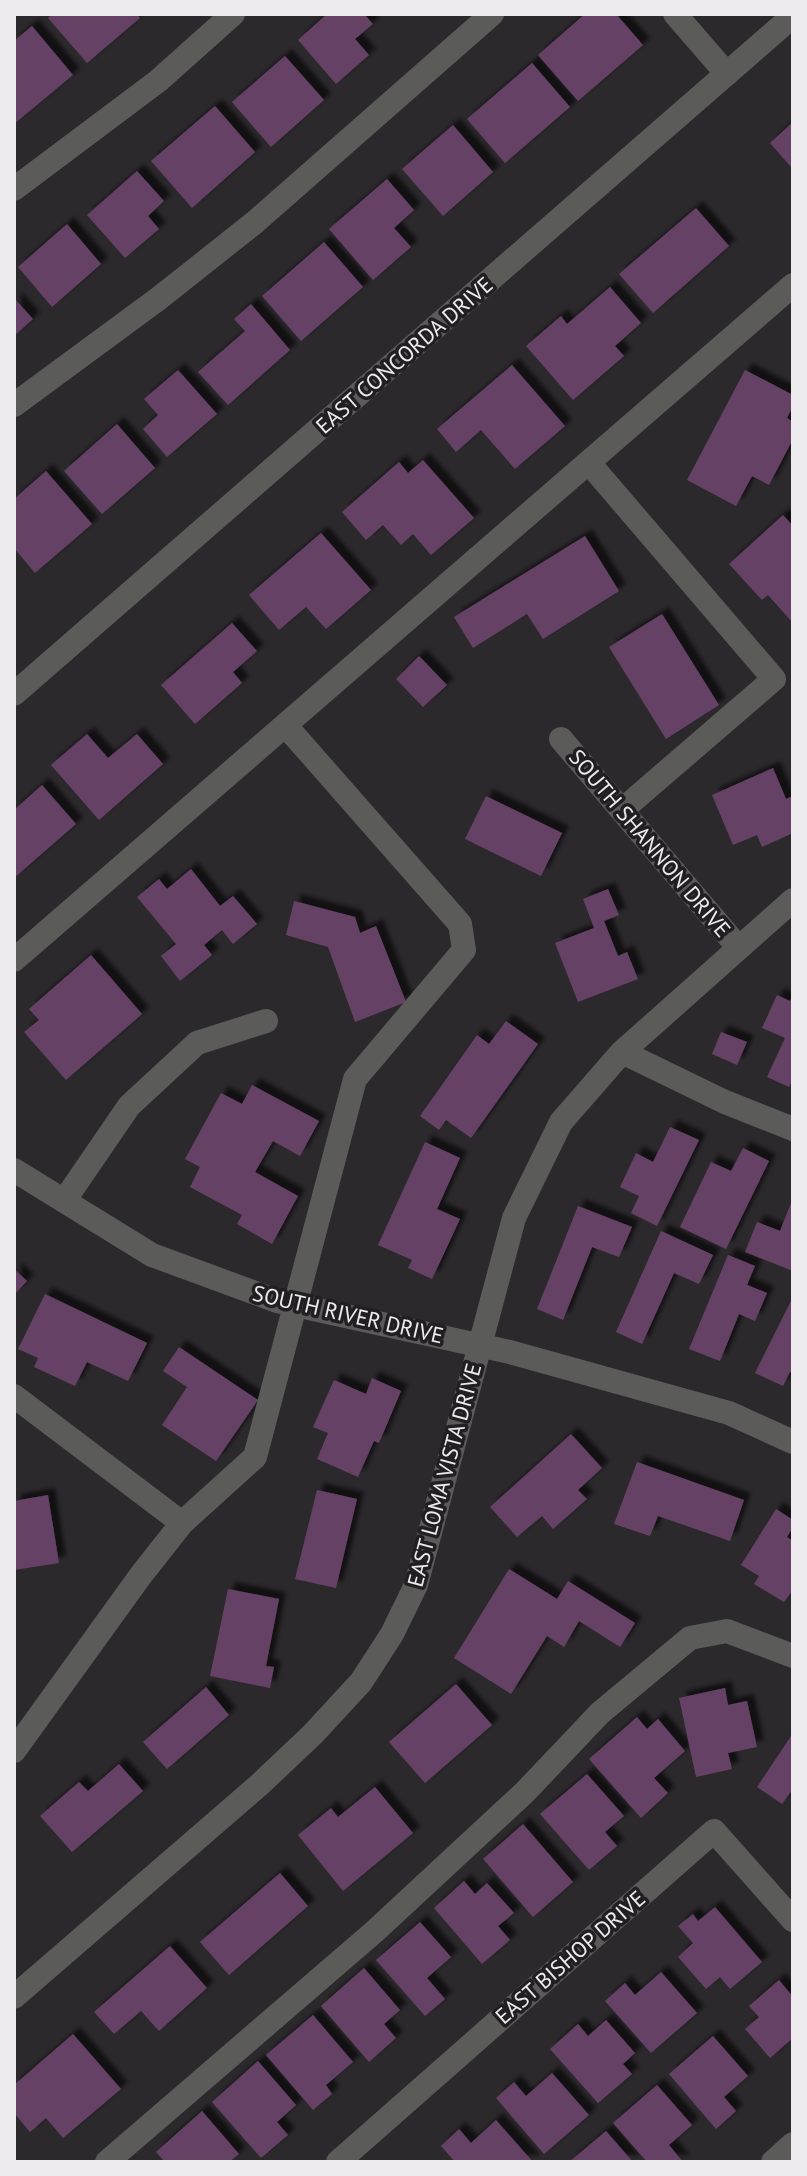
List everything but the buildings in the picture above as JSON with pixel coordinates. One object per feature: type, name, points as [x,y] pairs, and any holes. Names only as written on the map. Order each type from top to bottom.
[{"type":"street","points":[[14,189],[158,81],[233,14]]},
{"type":"street","points":[[14,405],[158,299],[254,223],[492,14]]},
{"type":"street","points":[[675,14],[727,74]]},
{"type":"street","name":"EAST CONCORDA DRIVE","points":[[14,694],[793,16]]},
{"type":"street","points":[[14,960],[793,285]]},
{"type":"street","points":[[589,463],[774,679],[622,810]]},
{"type":"street","points":[[14,1751],[182,1523],[255,1457],[355,1079],[464,950],[460,924],[286,726]]},
{"type":"street","name":"SOUTH SHANNON DRIVE","points":[[561,739],[738,947]]},
{"type":"street","name":"EAST LOMA VISTA DRIVE","points":[[14,1997],[258,1786],[313,1734],[361,1682],[392,1634],[416,1585],[514,1218],[561,1122],[622,1052],[793,900]]},
{"type":"street","points":[[64,1201],[129,1106],[197,1043],[266,1021]]},
{"type":"street","points":[[622,1052],[725,1102],[793,1129]]},
{"type":"street","name":"SOUTH RIVER DRIVE","points":[[14,1170],[152,1255],[277,1301],[479,1344],[729,1413],[793,1442]]},
{"type":"street","points":[[14,1396],[182,1523]]},
{"type":"street","points":[[107,2162],[374,1932],[525,1792],[600,1713],[690,1638],[727,1631],[793,1656]]},
{"type":"street","name":"EAST BISHOP DRIVE","points":[[338,2162],[714,1831],[793,1920]]},
{"type":"street","points":[[773,2162],[793,2144]]}]
